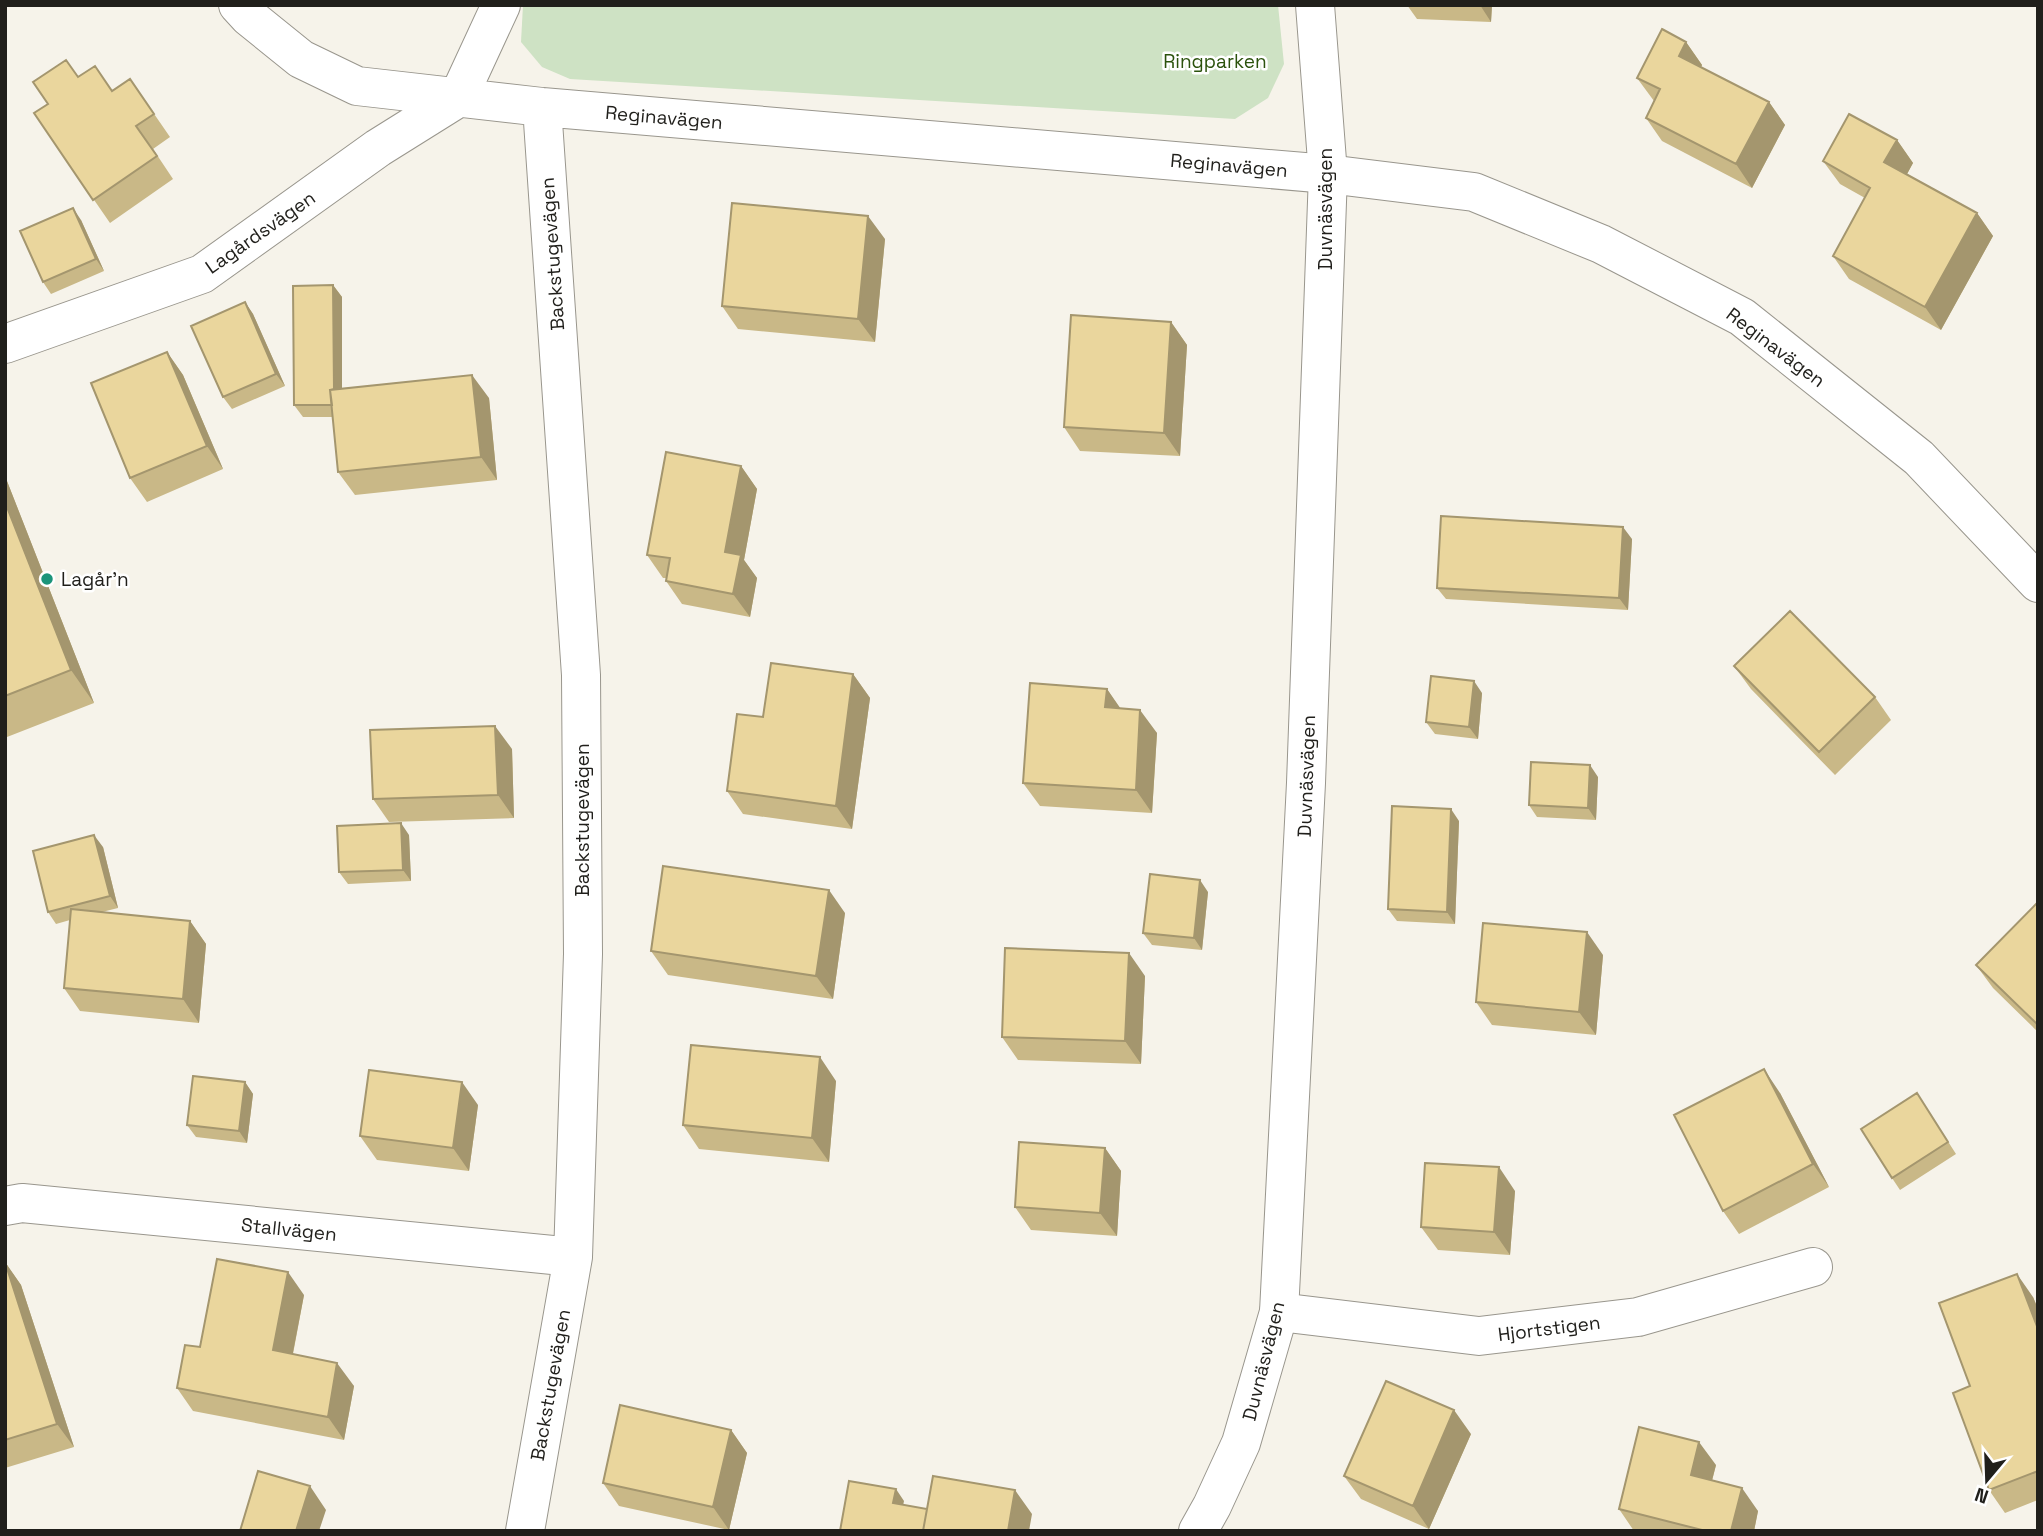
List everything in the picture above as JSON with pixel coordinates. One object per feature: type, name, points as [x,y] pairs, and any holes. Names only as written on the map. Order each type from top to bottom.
[{"type":"street","name":"Reginavägen","points":[[238,5],[300,59],[356,86],[542,107],[1328,174],[1474,192],[1601,244],[1742,317],[1919,458],[2038,583]]},
{"type":"street","points":[[458,98],[501,5]]},
{"type":"street","name":"Duvnäsvägen","points":[[1198,1531],[1241,1443],[1279,1312],[1306,783],[1328,174],[1315,5]]},
{"type":"street","name":"Lagårdsvägen","points":[[5,344],[202,274],[378,148],[458,98]]},
{"type":"street","name":"Backstugevägen","points":[[525,1531],[573,1257],[583,954],[581,675],[542,107]]},
{"type":"street","name":"Stallvägen","points":[[5,1206],[36,1204],[573,1257]]},
{"type":"street","name":"Hjortstigen","points":[[1279,1312],[1479,1336],[1638,1317],[1813,1267]]},
{"type":"green space","name":"Ringparken","points":[[523,5],[1278,5],[1284,64],[1268,98],[1235,119],[570,79],[542,67],[521,42]]},
{"type":"building","points":[[1662,29],[1686,42],[1679,56],[1769,102],[1736,164],[1646,118],[1660,89],[1637,78]]},
{"type":"building","points":[[66,60],[78,77],[95,66],[112,91],[130,79],[154,114],[136,126],[157,156],[93,200],[34,113],[48,104],[33,82]]},
{"type":"building","points":[[1849,114],[1897,140],[1884,162],[1977,213],[1925,307],[1833,256],[1870,188],[1823,161]]},
{"type":"building","points":[[732,203],[868,216],[858,319],[722,306]]},
{"type":"building","points":[[73,208],[96,259],[43,282],[20,231]]},
{"type":"building","points":[[333,285],[334,389],[330,390],[332,405],[294,405],[293,286]]},
{"type":"building","points":[[245,302],[276,374],[223,397],[191,326]]},
{"type":"building","points":[[1071,315],[1171,322],[1164,433],[1064,427]]},
{"type":"building","points":[[167,352],[207,446],[130,478],[91,383]]},
{"type":"building","points":[[472,375],[481,457],[338,472],[330,390]]},
{"type":"building","points":[[666,452],[741,466],[725,552],[741,555],[733,594],[666,581],[670,558],[647,555]]},
{"type":"building","points":[[5,502],[71,670],[5,696]]},
{"type":"building","points":[[1441,516],[1623,527],[1619,598],[1437,588]]},
{"type":"building","points":[[1790,611],[1875,697],[1819,752],[1734,666]]},
{"type":"building","points":[[771,663],[853,674],[836,806],[727,791],[737,714],[763,717]]},
{"type":"building","points":[[1431,676],[1474,681],[1469,727],[1426,722]]},
{"type":"building","points":[[1030,683],[1107,689],[1105,707],[1140,710],[1136,790],[1023,783]]},
{"type":"building","points":[[495,726],[498,795],[373,799],[370,730]]},
{"type":"building","points":[[1531,762],[1590,765],[1588,808],[1529,805]]},
{"type":"building","points":[[1392,806],[1451,809],[1447,912],[1388,909]]},
{"type":"building","points":[[401,823],[403,870],[339,872],[337,826]]},
{"type":"building","points":[[94,835],[110,896],[48,912],[33,851]]},
{"type":"building","points":[[663,866],[829,890],[816,976],[651,951]]},
{"type":"building","points":[[1150,874],[1200,880],[1194,938],[1143,933]]},
{"type":"building","points":[[2038,902],[2038,1025],[1976,965]]},
{"type":"building","points":[[71,909],[190,921],[183,999],[64,988]]},
{"type":"building","points":[[1483,923],[1587,932],[1579,1012],[1476,1002]]},
{"type":"building","points":[[1005,948],[1129,953],[1125,1041],[1002,1037]]},
{"type":"building","points":[[691,1045],[820,1057],[812,1138],[683,1125]]},
{"type":"building","points":[[1764,1069],[1813,1164],[1723,1211],[1674,1115]]},
{"type":"building","points":[[369,1070],[462,1082],[453,1148],[360,1136]]},
{"type":"building","points":[[193,1076],[245,1082],[239,1131],[187,1125]]},
{"type":"building","points":[[1917,1093],[1948,1142],[1892,1178],[1861,1129]]},
{"type":"building","points":[[1019,1142],[1105,1148],[1100,1213],[1015,1207]]},
{"type":"building","points":[[1425,1163],[1499,1167],[1494,1232],[1421,1227]]},
{"type":"building","points":[[217,1259],[288,1272],[273,1350],[337,1363],[328,1417],[177,1388],[185,1345],[200,1347]]},
{"type":"building","points":[[5,1262],[57,1424],[5,1440]]},
{"type":"building","points":[[2017,1274],[2038,1329],[2038,1471],[1989,1490],[1953,1393],[1970,1386],[1939,1303]]},
{"type":"building","points":[[1386,1381],[1454,1410],[1413,1506],[1344,1476]]},
{"type":"building","points":[[620,1405],[731,1430],[713,1507],[603,1483]]},
{"type":"building","points":[[1639,1427],[1699,1442],[1691,1475],[1742,1488],[1731,1531],[1706,1531],[1619,1509]]},
{"type":"building","points":[[258,1471],[310,1486],[296,1531],[240,1531]]},
{"type":"building","points":[[933,1476],[1015,1490],[1008,1531],[923,1531]]},
{"type":"building","points":[[849,1481],[896,1489],[893,1503],[927,1509],[923,1531],[840,1531]]},
{"type":"place","name":"Lagår'n","points":[[47,579]]}]
